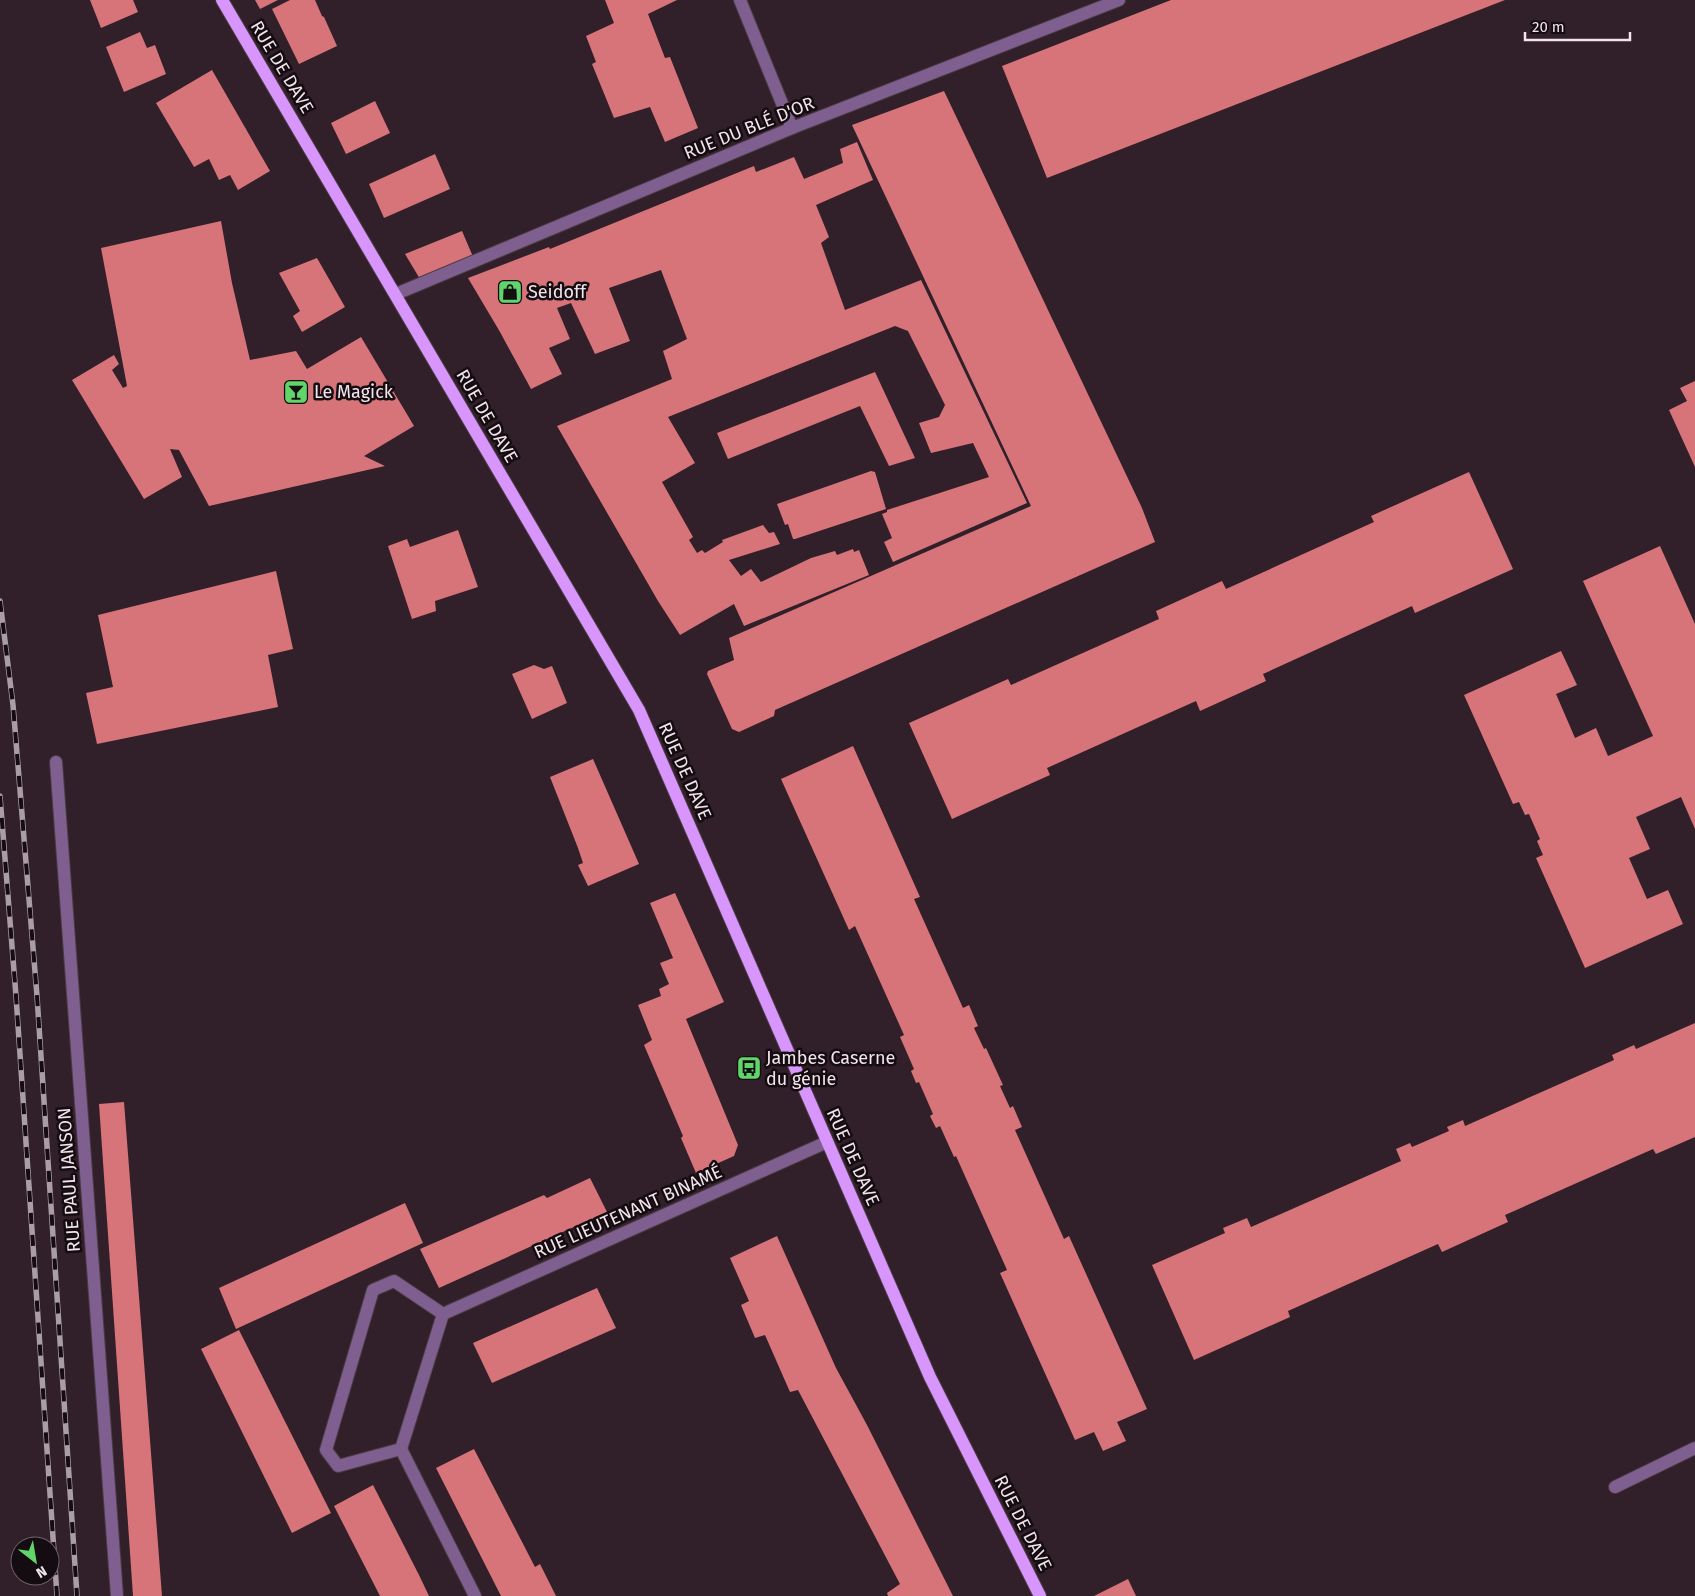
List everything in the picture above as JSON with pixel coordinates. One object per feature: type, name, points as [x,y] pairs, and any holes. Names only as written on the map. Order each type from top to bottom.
[{"type":"main road","name":"RUE DE DAVE","points":[[222,0],[639,710],[930,1377],[1040,1596]]},
{"type":"street","points":[[740,0],[792,128]]},
{"type":"street","name":"RUE DU BLÉ D'OR","points":[[396,294],[792,128],[1119,0]]},
{"type":"street","name":"RUE PAUL JANSON","points":[[56,762],[117,1596]]},
{"type":"street","name":"RUE LIEUTENANT BINAMÉ","points":[[443,1314],[826,1142]]},
{"type":"street","points":[[401,1449],[338,1466],[326,1450],[372,1290],[394,1281],[443,1314],[401,1449],[474,1596]]},
{"type":"street","points":[[1615,1487],[1695,1448]]},
{"type":"building","points":[[90,0],[133,0],[138,12],[101,28]]},
{"type":"building","points":[[255,0],[278,0],[260,9]]},
{"type":"building","points":[[290,0],[315,0],[337,46],[299,64],[272,9]]},
{"type":"building","points":[[605,0],[677,0],[648,14],[665,58],[670,57],[698,128],[665,142],[650,107],[614,118],[592,64],[596,62],[586,36],[614,23]]},
{"type":"building","points":[[1171,0],[1505,0],[1047,178],[1002,66]]},
{"type":"building","points":[[140,32],[147,48],[155,45],[166,74],[124,92],[106,47]]},
{"type":"building","points":[[212,70],[270,171],[238,190],[230,175],[219,180],[209,159],[194,167],[156,103]]},
{"type":"building","points":[[944,91],[1142,508],[1155,542],[775,710],[774,716],[739,732],[732,729],[707,674],[708,671],[734,660],[729,638],[1031,506],[852,125]]},
{"type":"building","points":[[375,101],[390,133],[346,154],[331,123]]},
{"type":"building","points":[[857,142],[873,180],[816,205],[829,237],[821,243],[845,310],[921,280],[1027,503],[893,562],[884,542],[892,538],[882,514],[887,512],[887,510],[989,477],[973,443],[931,453],[919,423],[939,417],[945,405],[908,331],[895,326],[668,417],[695,463],[662,482],[693,537],[689,540],[697,553],[702,550],[705,553],[723,542],[722,540],[763,525],[769,533],[774,532],[780,544],[729,560],[741,576],[751,569],[761,582],[811,558],[835,551],[837,555],[853,549],[854,552],[859,550],[869,575],[744,626],[734,604],[680,635],[658,601],[557,426],[672,379],[663,351],[687,339],[661,270],[609,288],[630,341],[595,354],[571,303],[557,308],[570,339],[549,348],[562,374],[531,389],[468,278],[549,247],[550,249],[754,166],[756,172],[794,157],[804,179],[843,163],[840,149]]},
{"type":"building","points":[[435,154],[450,189],[384,218],[369,184]]},
{"type":"building","points":[[221,221],[232,283],[250,360],[296,351],[307,369],[361,337],[414,426],[364,456],[385,466],[209,506],[179,450],[170,449],[182,477],[144,499],[72,380],[114,355],[119,364],[112,370],[123,388],[127,386],[101,248]]},
{"type":"building","points":[[462,231],[474,259],[420,279],[405,254]]},
{"type":"building","points":[[317,258],[345,307],[302,332],[293,316],[300,311],[279,273]]},
{"type":"building","points":[[875,372],[915,458],[889,466],[860,406],[728,459],[717,433]]},
{"type":"building","points":[[1695,381],[1695,467],[1669,410],[1687,401],[1680,388]]},
{"type":"building","points":[[871,471],[875,472],[886,509],[793,539],[788,524],[785,525],[777,504]]},
{"type":"building","points":[[1469,472],[1513,569],[1415,613],[1412,606],[1263,674],[1266,681],[1200,711],[1196,701],[1047,768],[1050,775],[952,819],[909,723],[1008,679],[1011,685],[1159,619],[1156,611],[1222,581],[1226,589],[1374,522],[1371,516]]},
{"type":"building","points":[[458,530],[478,587],[435,601],[436,611],[412,619],[388,546],[407,539],[410,547]]},
{"type":"building","points":[[1660,546],[1695,624],[1695,829],[1681,797],[1636,817],[1650,849],[1629,858],[1647,899],[1668,890],[1683,924],[1585,968],[1536,858],[1543,855],[1537,841],[1540,839],[1529,814],[1525,815],[1519,802],[1513,804],[1464,695],[1561,651],[1577,685],[1556,694],[1575,738],[1596,728],[1608,756],[1653,736],[1583,581]]},
{"type":"building","points":[[276,571],[293,649],[268,655],[278,707],[97,744],[86,693],[113,687],[98,615]]},
{"type":"building","points":[[534,665],[544,669],[552,666],[567,703],[532,719],[512,674]]},
{"type":"building","points":[[853,746],[920,897],[914,899],[963,1008],[969,1005],[978,1026],[974,1028],[984,1049],[986,1048],[1003,1085],[1000,1086],[1010,1108],[1013,1106],[1022,1127],[1015,1130],[1064,1239],[1069,1236],[1147,1409],[1117,1422],[1126,1441],[1103,1451],[1094,1432],[1075,1440],[1000,1273],[1007,1270],[956,1156],[954,1157],[940,1126],[936,1128],[930,1116],[933,1114],[919,1082],[916,1083],[911,1071],[914,1069],[900,1037],[904,1035],[855,926],[849,930],[781,779]]},
{"type":"building","points":[[593,759],[639,864],[588,886],[578,865],[583,863],[578,848],[550,777]]},
{"type":"building","points":[[675,893],[724,1002],[686,1019],[738,1145],[734,1156],[696,1173],[681,1138],[683,1136],[644,1045],[652,1040],[638,1005],[661,996],[659,989],[669,984],[660,963],[673,958],[650,903]]},
{"type":"building","points":[[1695,1023],[1695,1137],[1656,1154],[1653,1149],[1505,1215],[1508,1222],[1442,1252],[1438,1244],[1288,1311],[1290,1317],[1194,1360],[1152,1265],[1225,1233],[1223,1228],[1247,1218],[1251,1227],[1401,1161],[1396,1149],[1410,1143],[1412,1147],[1449,1131],[1447,1127],[1463,1120],[1465,1126],[1614,1060],[1612,1055],[1634,1045],[1636,1049]]},
{"type":"building","points":[[124,1102],[162,1596],[133,1596],[99,1104]]},
{"type":"building","points":[[590,1178],[607,1212],[439,1288],[420,1249],[544,1195],[547,1198]]},
{"type":"building","points":[[405,1203],[423,1243],[236,1329],[219,1288]]},
{"type":"building","points":[[777,1236],[836,1368],[867,1425],[953,1596],[888,1596],[887,1593],[900,1584],[798,1390],[790,1392],[765,1335],[755,1338],[741,1305],[749,1301],[730,1258]]},
{"type":"building","points":[[597,1288],[616,1328],[492,1383],[473,1343]]},
{"type":"building","points":[[239,1330],[331,1513],[292,1533],[201,1349]]},
{"type":"building","points":[[474,1449],[535,1567],[540,1564],[556,1596],[501,1596],[436,1468]]},
{"type":"building","points":[[373,1485],[429,1596],[380,1596],[334,1506]]},
{"type":"building","points":[[1128,1579],[1136,1596],[1094,1596]]},
{"type":"railway","points":[[0,601],[13,705],[37,996],[77,1596]]},
{"type":"railway","points":[[0,796],[16,996],[57,1596]]},
{"type":"place","name":"Seidoff","points":[[510,292]]},
{"type":"place","name":"Le Magick","points":[[296,392]]},
{"type":"place","name":"Jambes Caserne du génie","points":[[749,1068]]}]
